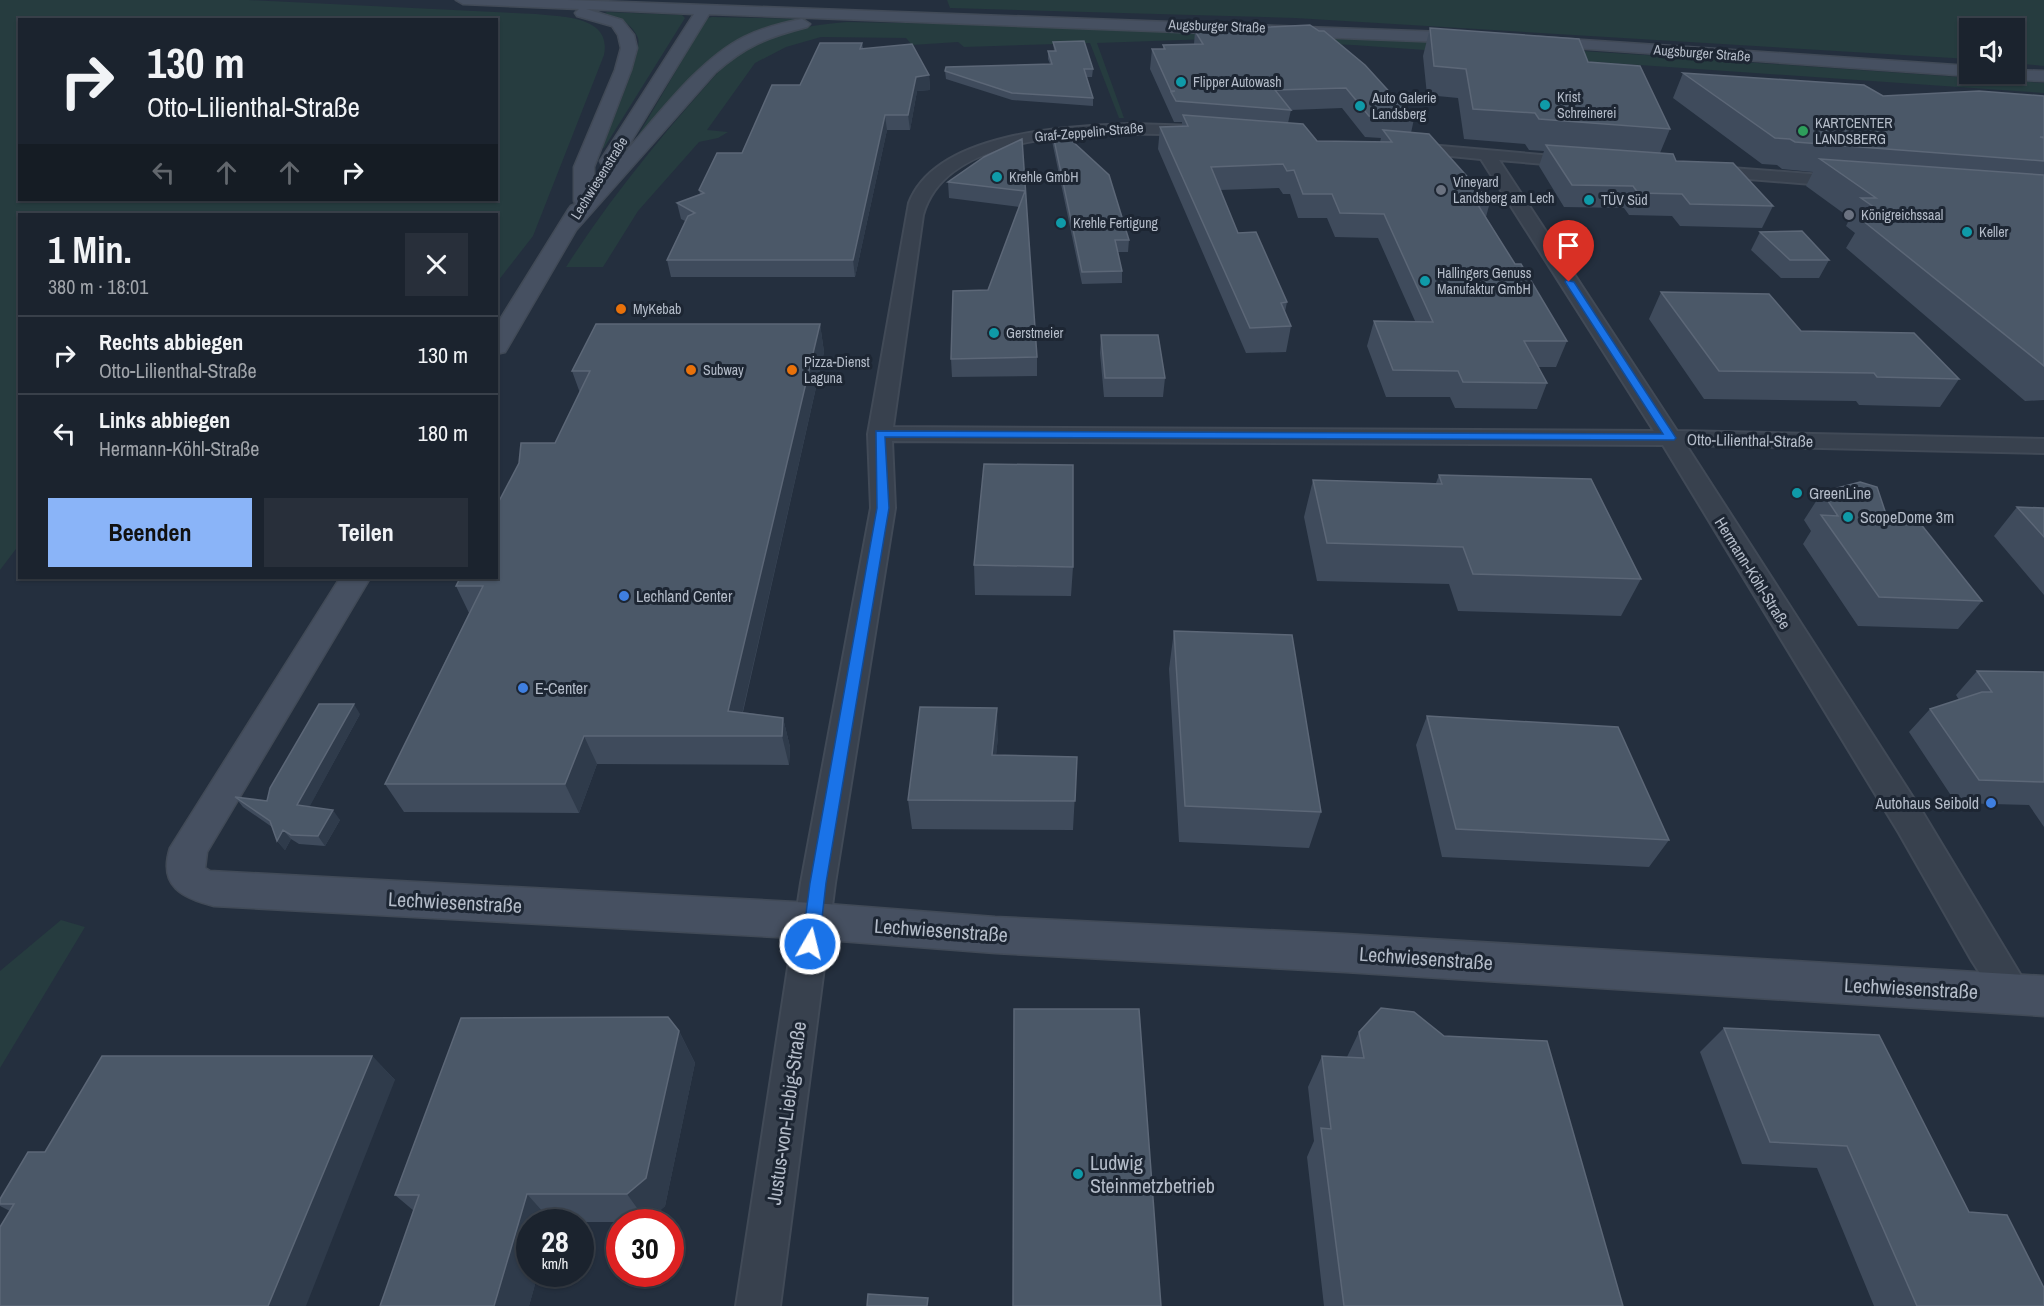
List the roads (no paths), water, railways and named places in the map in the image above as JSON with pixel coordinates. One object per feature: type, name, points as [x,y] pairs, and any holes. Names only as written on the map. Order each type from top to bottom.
[{"type":"main road","name":"Augsburger Straße","points":[[463,0],[1156,24],[1484,39]]},
{"type":"main road","points":[[538,3],[551,10],[588,13],[605,18],[617,23],[626,35],[629,48],[584,167],[584,201]]},
{"type":"main road","name":"Lechwiesenstraße","points":[[498,344],[704,10]]},
{"type":"main road","points":[[568,227],[729,51],[744,41],[782,27],[882,15]]},
{"type":"main road","name":"Augsburger Straße","points":[[1520,41],[1959,70]]},
{"type":"main road","points":[[2025,75],[2044,76]]},
{"type":"main road","name":"Lechwiesenstraße","points":[[354,579],[189,848],[184,861],[186,874],[200,886],[214,889],[814,921],[995,935],[1345,953],[2029,995]]},
{"type":"street","name":"Graf-Zeppelin-Straße","points":[[814,921],[818,883],[883,508],[880,434],[914,215],[920,196],[935,179],[957,161],[993,146],[1054,133],[1147,127],[1224,133]]},
{"type":"street","points":[[1383,146],[1603,164]]},
{"type":"street","name":"Hermann-Köhl-Straße","points":[[1487,155],[1670,438],[1911,823],[1985,950],[2029,995]]},
{"type":"street","points":[[1684,170],[1868,183]]},
{"type":"street","name":"Otto-Lilienthal-Straße","points":[[880,434],[1670,438],[2044,446]]},
{"type":"street","name":"Justus-von-Liebig-Straße","points":[[758,1306],[814,921]]},
{"type":"place","name":"Flipper Autowash","points":[[1181,82]]},
{"type":"place","name":"Krist Schreinerei","points":[[1545,105]]},
{"type":"place","name":"Auto Galerie Landsberg","points":[[1360,106]]},
{"type":"place","name":"KARTCENTER LANDSBERG","points":[[1803,131]]},
{"type":"place","name":"Krehle GmbH","points":[[997,177]]},
{"type":"place","name":"Vineyard Landsberg am Lech","points":[[1441,190]]},
{"type":"place","name":"TÜV Süd","points":[[1589,200]]},
{"type":"place","name":"Königreichssaal","points":[[1849,215]]},
{"type":"place","name":"Krehle Fertigung","points":[[1061,223]]},
{"type":"place","name":"Keller","points":[[1967,232]]},
{"type":"place","name":"Hallingers Genuss Manufaktur GmbH","points":[[1425,281]]},
{"type":"place","name":"MyKebab","points":[[621,309]]},
{"type":"place","name":"Gerstmeier","points":[[994,333]]},
{"type":"place","name":"Subway","points":[[691,370]]},
{"type":"place","name":"Pizza-Dienst Laguna","points":[[792,370]]},
{"type":"place","name":"GreenLine","points":[[1797,493]]},
{"type":"place","name":"ScopeDome 3m","points":[[1848,517]]},
{"type":"place","name":"Lechland Center","points":[[624,596]]},
{"type":"place","name":"E-Center","points":[[523,688]]},
{"type":"place","name":"Autohaus Seibold","points":[[1991,803]]},
{"type":"place","name":"Ludwig Steinmetzbetrieb","points":[[1078,1174]]}]
